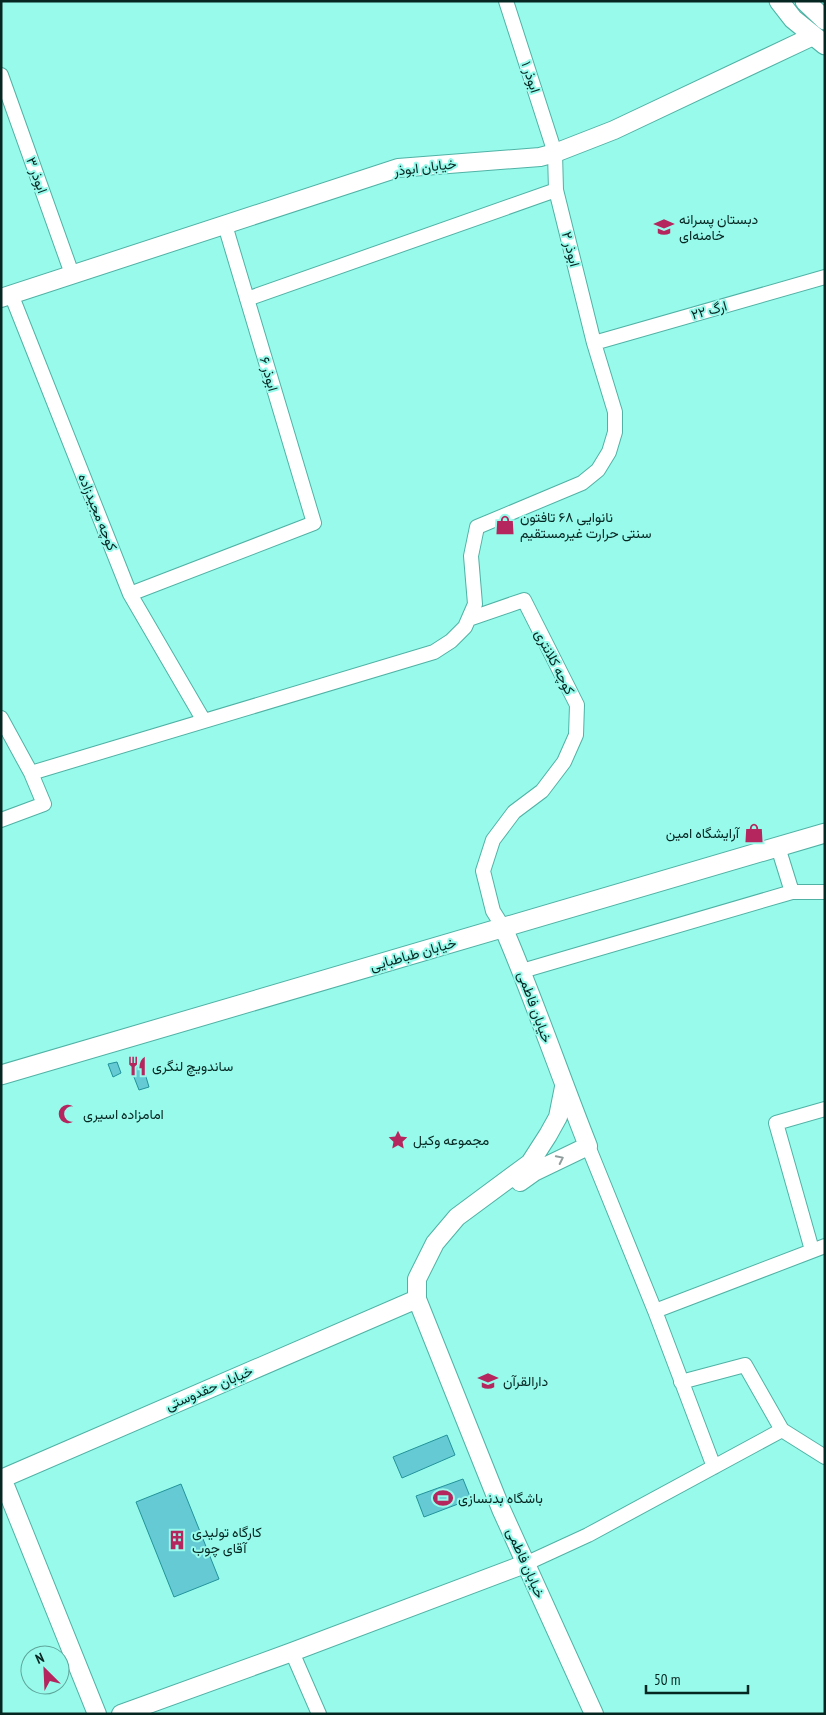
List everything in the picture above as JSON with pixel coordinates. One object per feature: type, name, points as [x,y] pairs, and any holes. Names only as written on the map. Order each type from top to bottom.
[{"type":"main road","points":[[779,1],[793,19],[819,40]]},
{"type":"main road","points":[[805,1],[825,20]]},
{"type":"main road","name":"خیابان طباطبایی","points":[[1,1075],[825,833]]},
{"type":"street","name":"ابوذر ۱","points":[[506,1],[556,153]]},
{"type":"street","name":"خیابان ابوذر","points":[[6,296],[398,168],[540,157],[556,153],[614,130],[819,40]]},
{"type":"street","name":"ابوذر ۳","points":[[1,75],[72,274]]},
{"type":"street","name":"ابوذر ۲","points":[[469,619],[475,604],[471,556],[477,526],[582,483],[598,470],[609,452],[615,432],[615,412],[594,343],[556,190],[556,153]]},
{"type":"street","points":[[247,299],[556,190]]},
{"type":"street","name":"ابوذر ۶","points":[[130,594],[314,523],[225,225]]},
{"type":"street","name":"ارگ ۲۲","points":[[594,343],[825,277]]},
{"type":"street","name":"کوچه مجیدزاده","points":[[6,296],[130,594],[204,721]]},
{"type":"street","name":"کوچه کلانتری","points":[[469,619],[524,600],[577,705],[576,736],[564,762],[542,791],[514,812],[493,840],[483,871],[493,911],[503,928]]},
{"type":"street","points":[[31,773],[434,652],[451,641],[469,619]]},
{"type":"street","points":[[1,718],[31,773],[44,804],[1,820]]},
{"type":"street","points":[[778,847],[792,892]]},
{"type":"street","points":[[522,971],[792,892],[825,892]]},
{"type":"street","name":"خیابان فاطمی","points":[[503,928],[522,971],[564,1088],[588,1146]]},
{"type":"street","name":"خیابان فاطمی","points":[[564,1088],[558,1117],[530,1163],[457,1217],[435,1243],[417,1279],[417,1299],[525,1564],[594,1714]]},
{"type":"street","points":[[655,1311],[818,1248],[776,1122],[825,1109]]},
{"type":"street","points":[[417,1299],[443,1248],[462,1222],[534,1172],[588,1146],[655,1311],[714,1467]]},
{"type":"street","name":"خیابان حقدوستی","points":[[2,1478],[417,1299]]},
{"type":"street","points":[[681,1382],[745,1365],[782,1430],[825,1457]]},
{"type":"street","points":[[121,1714],[525,1564],[588,1535],[782,1430]]},
{"type":"street","points":[[2,1478],[97,1714]]},
{"type":"street","points":[[292,1652],[319,1714]]},
{"type":"building","points":[[141,1060],[149,1087],[139,1090],[132,1072],[133,1062]]},
{"type":"building","points":[[117,1062],[121,1073],[113,1077],[108,1064]]},
{"type":"building","points":[[447,1435],[455,1455],[402,1478],[393,1457]]},
{"type":"building","name":"باشگاه بدنسازی","points":[[463,1479],[471,1499],[424,1517],[416,1496]]},
{"type":"building","name":"کارگاه تولیدی آقای چوب","points":[[181,1484],[219,1579],[174,1597],[136,1502]]},
{"type":"place","name":"دبستان پسرانه خامنه‌ای","points":[[664,227]]},
{"type":"place","name":"نانوایی ۶۸ تافتون سنتی حرارت غیرمستقیم","points":[[505,525]]},
{"type":"place","name":"آرایشگاه امین","points":[[754,833]]},
{"type":"place","name":"ساندویچ لنگری","points":[[137,1066]]},
{"type":"place","name":"امامزاده اسیری","points":[[68,1114]]},
{"type":"place","name":"مجموعه وکیل","points":[[398,1140]]},
{"type":"place","name":"دارالقرآن","points":[[488,1381]]},
{"type":"place","name":"باشگاه بدنسازی","points":[[443,1498]]},
{"type":"place","name":"کارگاه تولیدی آقای چوب","points":[[177,1540]]}]
